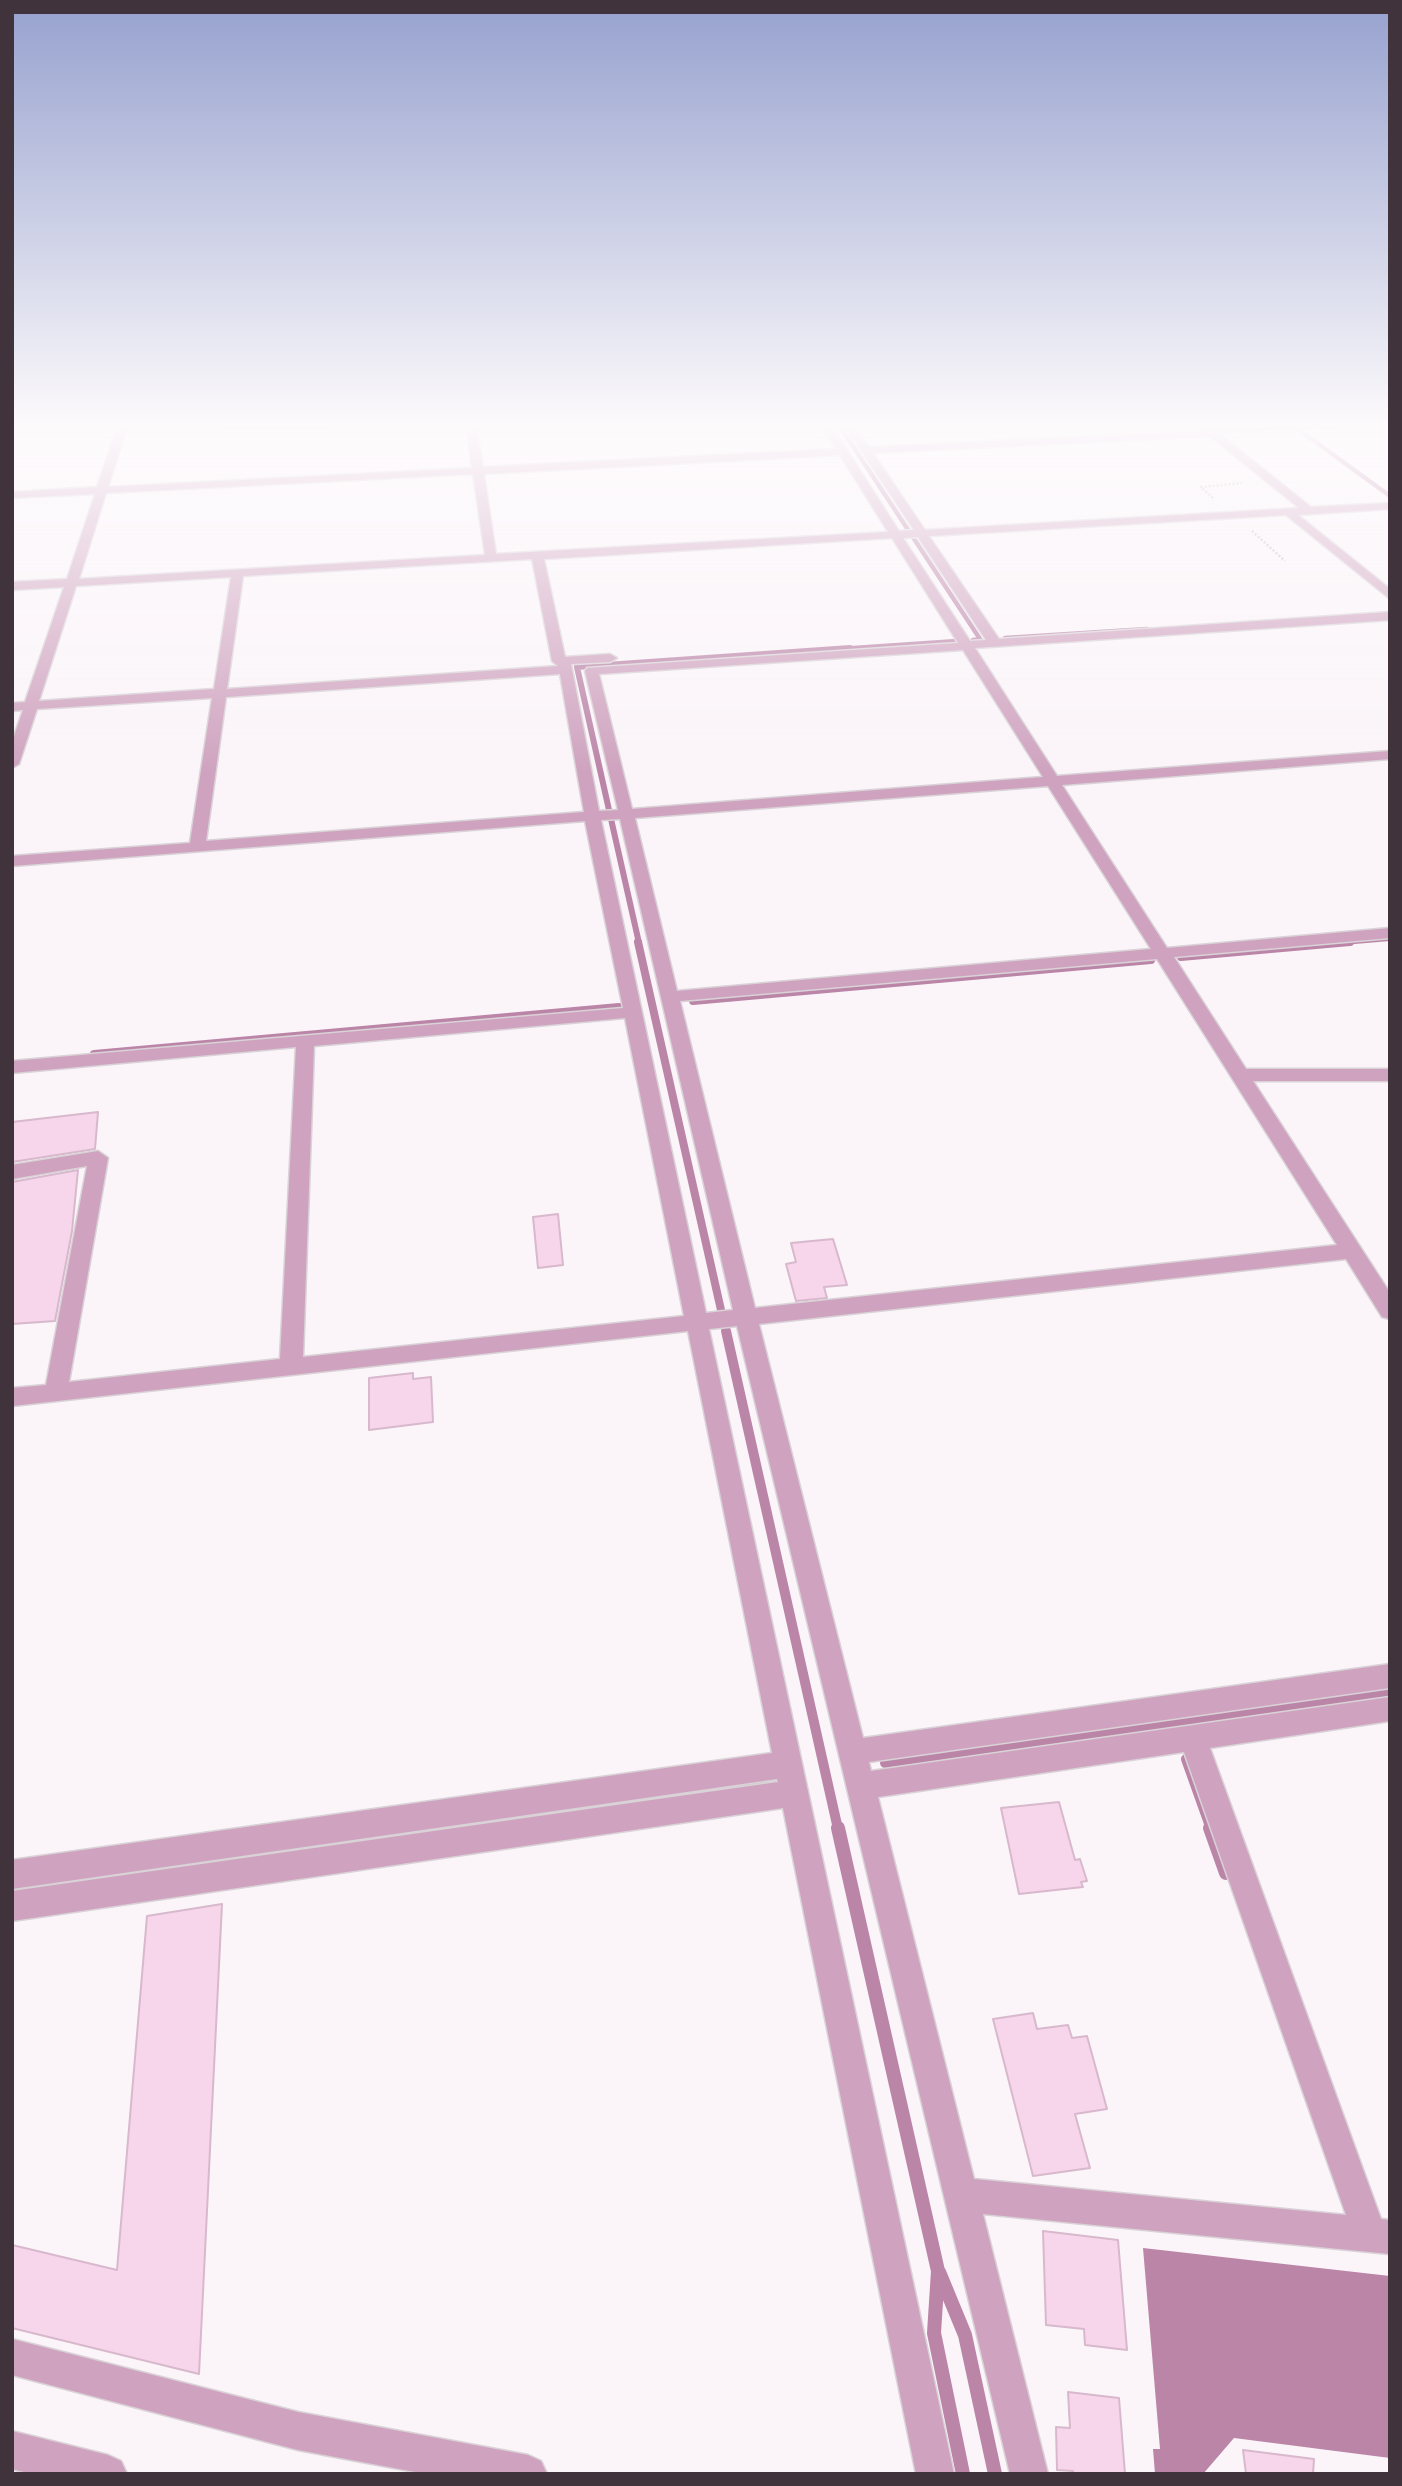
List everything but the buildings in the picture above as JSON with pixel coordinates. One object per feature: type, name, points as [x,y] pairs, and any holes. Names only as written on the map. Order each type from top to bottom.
[{"type":"street","points":[[12,764],[86,541]]},
{"type":"street","points":[[488,541],[491,558]]},
{"type":"street","points":[[12,586],[778,541]]},
{"type":"street","points":[[903,541],[1390,1311]]},
{"type":"street","points":[[924,541],[992,640]]},
{"type":"street","points":[[1324,541],[1390,595]]},
{"type":"street","points":[[537,555],[559,662],[564,666],[592,816],[935,2474]]},
{"type":"street","points":[[197,847],[238,572]]},
{"type":"street","points":[[1029,2474],[746,1317],[592,671],[1390,609]]},
{"type":"street","points":[[992,640],[1390,617]]},
{"type":"street","points":[[12,707],[32,703],[564,666],[965,642]]},
{"type":"street","points":[[12,701],[32,703]]},
{"type":"street","points":[[12,861],[1390,755]]},
{"type":"street","points":[[671,1003],[1167,958],[1390,933]]},
{"type":"street","points":[[12,1067],[304,1041],[632,1006]]},
{"type":"street","points":[[12,1055],[632,1006]]},
{"type":"street","points":[[291,1367],[304,1041]]},
{"type":"street","points":[[1240,1074],[1390,1075]]},
{"type":"street","points":[[12,1172],[98,1158],[56,1392]]},
{"type":"street","points":[[12,1397],[1352,1251]]},
{"type":"street","points":[[852,1752],[1390,1676]]},
{"type":"street","points":[[860,1786],[1390,1709]]},
{"type":"street","points":[[960,2195],[1380,2236],[1193,1738]]},
{"type":"street","points":[[12,1875],[792,1779]]},
{"type":"street","points":[[12,1906],[792,1779]]},
{"type":"street","points":[[12,2357],[298,2431],[528,2474]]},
{"type":"street","points":[[12,2450],[107,2474]]},
{"type":"path","points":[[1262,541],[1284,561]]},
{"type":"shaded area","points":[[1143,2248],[1390,2276],[1390,2458],[1234,2438],[1203,2474],[1155,2474],[1153,2449],[1160,2449]]},
{"type":"waterway","points":[[915,541],[980,639],[973,640]]},
{"type":"waterway","points":[[1005,638],[1147,629]]},
{"type":"waterway","points":[[824,650],[957,641]]},
{"type":"waterway","points":[[609,810],[577,667],[850,648]]},
{"type":"waterway","points":[[611,819],[639,943]]},
{"type":"waterway","points":[[1331,943],[1390,938]]},
{"type":"waterway","points":[[638,942],[721,1310]]},
{"type":"waterway","points":[[1181,957],[1350,942]]},
{"type":"waterway","points":[[693,1001],[1151,960]]},
{"type":"waterway","points":[[94,1054],[619,1007]]},
{"type":"waterway","points":[[726,1331],[838,1829]]},
{"type":"waterway","points":[[885,1763],[1390,1691]]},
{"type":"waterway","points":[[1186,1759],[1211,1829]]},
{"type":"waterway","points":[[434,1829],[762,1784]]},
{"type":"waterway","points":[[236,1857],[447,1828]]},
{"type":"waterway","points":[[838,1828],[938,2271],[934,2333],[963,2474]]},
{"type":"waterway","points":[[1210,1828],[1226,1873]]},
{"type":"waterway","points":[[939,2272],[965,2335],[995,2474]]}]
